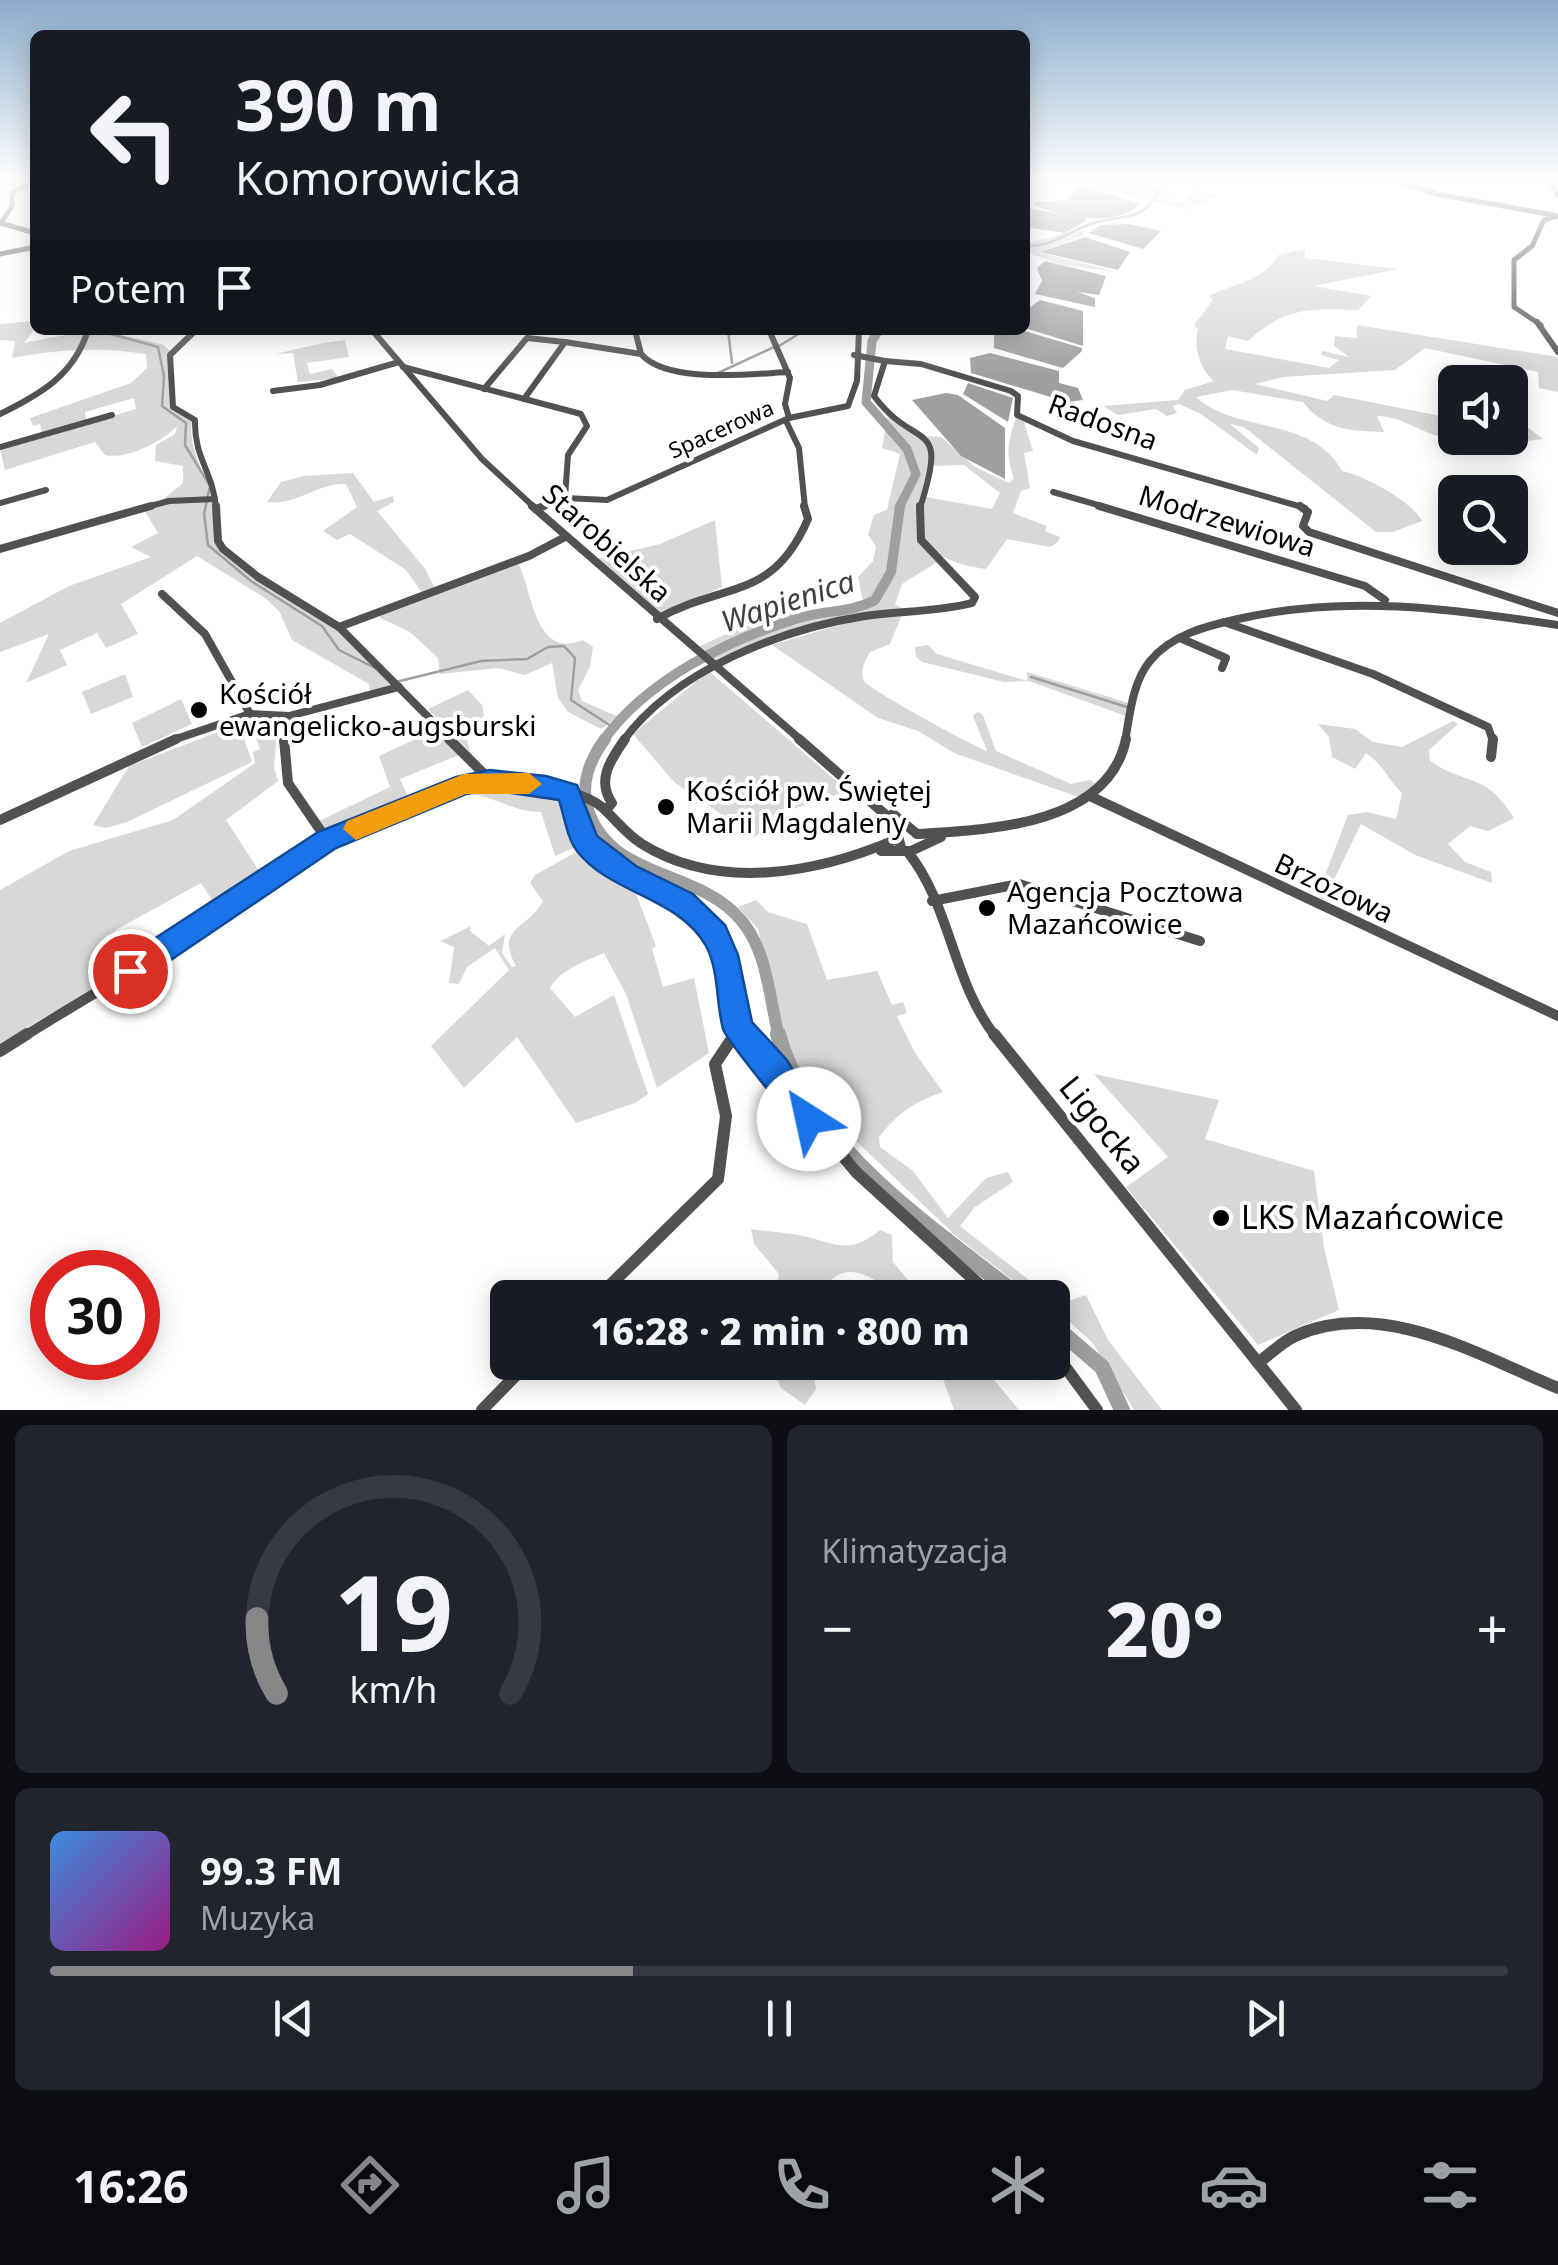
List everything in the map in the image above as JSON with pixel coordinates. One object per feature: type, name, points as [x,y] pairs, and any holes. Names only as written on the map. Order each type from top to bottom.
[{"type":"street","points":[[1533,245],[1514,260],[1512,300],[1521,315],[1544,327],[1558,352]]},
{"type":"street","points":[[0,254],[30,249]]},
{"type":"street","points":[[0,414],[60,381],[86,335]]},
{"type":"street","points":[[191,335],[170,355],[173,408],[195,420],[194,448],[214,484],[209,499],[223,549],[340,627],[490,780]]},
{"type":"street","name":"Starobielska","points":[[376,335],[474,452],[658,619],[879,807],[908,841]]},
{"type":"street","points":[[636,335],[641,354],[648,362],[710,376],[788,372]]},
{"type":"street","points":[[658,619],[700,597],[767,580],[793,556],[808,516],[799,500],[803,453],[787,419],[784,404],[788,372],[771,335]]},
{"type":"street","name":"Spacerowa","points":[[536,508],[564,498],[607,500],[787,419],[852,402],[856,393],[854,355],[859,335]]},
{"type":"street","points":[[484,389],[527,338],[641,354]]},
{"type":"street","points":[[524,399],[566,342]]},
{"type":"street","points":[[606,810],[612,803],[604,794],[603,783],[626,736],[711,665],[864,616],[932,614],[972,604],[975,597],[958,575],[920,540],[917,528],[934,462],[932,447],[874,396],[885,361],[854,355]]},
{"type":"street","name":"Radosna","points":[[885,361],[921,364],[1011,390],[1018,396],[1014,412],[1017,415],[1072,441],[1304,507],[1308,512],[1303,526],[1309,532],[1558,614]]},
{"type":"street","points":[[274,391],[320,385],[400,365],[576,410],[586,423],[568,455],[564,498]]},
{"type":"street","points":[[0,447],[112,415]]},
{"type":"street","points":[[0,504],[46,490]]},
{"type":"street","name":"Modrzewiowa","points":[[1053,492],[1365,586],[1385,600]]},
{"type":"street","points":[[0,549],[168,501],[209,499]]},
{"type":"street","points":[[340,627],[529,556],[565,536]]},
{"type":"street","points":[[162,594],[190,613],[216,645],[250,714]]},
{"type":"street","points":[[0,1051],[190,934],[327,840],[464,784],[490,780],[572,794],[606,810],[618,827],[645,846],[698,868],[725,874],[794,870],[908,841],[1023,820],[1092,796],[1116,773],[1149,660],[1180,638],[1224,622],[1314,602],[1385,600],[1558,625]]},
{"type":"street","points":[[1224,622],[1373,674],[1488,727],[1493,739],[1491,757]]},
{"type":"street","points":[[1180,638],[1226,658],[1222,668]]},
{"type":"street","points":[[0,820],[197,728],[250,714],[289,716],[397,683]]},
{"type":"street","points":[[289,716],[279,747],[280,765],[327,840]]},
{"type":"street","points":[[572,794],[586,843],[627,874],[683,903],[715,934],[724,955],[738,1029],[839,1154],[975,1280]]},
{"type":"street","name":"Brzozowa","points":[[1092,796],[1558,1016]]},
{"type":"street","name":"Ligocka","points":[[908,841],[924,873],[961,983],[979,1016],[1296,1410]]},
{"type":"street","points":[[932,902],[1019,884],[1200,941]]},
{"type":"street","points":[[615,1280],[718,1179],[726,1116],[716,1064],[738,1029]]},
{"type":"street","points":[[1258,1363],[1272,1348],[1307,1327],[1341,1318],[1398,1326],[1558,1388]]},
{"type":"street","points":[[1070,1372],[1098,1410]]},
{"type":"street","points":[[482,1410],[511,1380]]},
{"type":"shaded area","points":[[1030,245],[1058,245],[1039,252],[1117,272],[1062,265],[1030,254]]},
{"type":"shaded area","points":[[1062,245],[1108,245],[1130,252],[1118,270],[1040,252]]},
{"type":"shaded area","points":[[1305,249],[1305,258],[1399,269],[1313,286],[1371,296],[1358,310],[1312,310],[1287,316],[1248,341],[1228,336],[1225,349],[1329,368],[1339,360],[1321,355],[1323,351],[1349,357],[1334,346],[1335,336],[1357,338],[1357,325],[1558,357],[1558,392],[1539,388],[1538,372],[1528,370],[1528,365],[1505,365],[1425,348],[1395,370],[1283,377],[1255,384],[1327,401],[1334,395],[1438,415],[1438,436],[1377,416],[1384,432],[1339,427],[1320,418],[1303,402],[1232,390],[1196,397],[1232,417],[1312,441],[1329,453],[1342,471],[1386,490],[1422,521],[1393,532],[1376,532],[1244,427],[1230,424],[1259,448],[1257,455],[1201,414],[1179,404],[1173,406],[1177,413],[1167,416],[1156,409],[1118,415],[1103,406],[1178,400],[1185,390],[1214,381],[1199,357],[1198,329],[1194,325],[1213,300],[1209,296],[1267,270],[1278,255]]},
{"type":"shaded area","points":[[1045,261],[1106,276],[1099,295],[1077,292],[1095,298],[1095,307],[1035,294],[1042,281],[1037,268]]},
{"type":"shaded area","points":[[1040,300],[1083,311],[1083,346],[1030,330],[1030,307]]},
{"type":"shaded area","points":[[30,321],[30,335],[24,343],[68,335],[119,335],[164,345],[170,351],[170,408],[192,420],[194,450],[212,498],[161,501],[183,483],[183,466],[155,461],[156,445],[175,434],[177,426],[153,444],[123,455],[105,455],[95,442],[5,470],[0,449],[136,409],[134,398],[85,412],[86,421],[42,432],[40,424],[33,426],[30,418],[131,383],[147,368],[146,354],[111,350],[12,358],[15,341],[0,340],[0,324]]},
{"type":"shaded area","points":[[1030,333],[1082,351],[1063,368],[994,348],[994,335]]},
{"type":"shaded area","points":[[345,340],[349,357],[307,363],[310,374],[332,369],[339,378],[298,382],[293,353],[276,354],[318,344]]},
{"type":"shaded area","points":[[990,353],[1059,371],[1059,383],[1078,388],[1083,400],[1067,402],[971,373],[970,358]]},
{"type":"shaded area","points":[[968,383],[1013,398],[1008,422],[963,394]]},
{"type":"shaded area","points":[[946,393],[958,395],[1005,428],[1005,479],[961,456],[912,400]]},
{"type":"shaded area","points":[[888,414],[922,436],[941,437],[975,467],[1009,483],[1014,478],[1009,441],[1016,418],[1023,419],[1033,451],[1024,453],[1030,488],[1021,491],[1013,513],[1047,526],[1045,531],[1060,537],[1058,542],[1050,547],[1007,539],[986,569],[945,558],[929,546],[919,527],[926,497],[992,509],[1000,493],[964,465],[931,466],[919,505],[918,526],[922,537],[928,548],[939,561],[902,584],[895,604],[909,613],[864,615],[715,662],[698,647],[737,629],[737,618],[784,605],[796,615],[863,601],[858,577],[873,561],[876,546],[868,535],[874,515],[887,510],[900,454],[882,448]]},
{"type":"shaded area","points":[[1528,428],[1543,439],[1528,441]]},
{"type":"shaded area","points":[[353,473],[374,502],[393,496],[394,502],[377,511],[426,570],[435,589],[422,593],[406,570],[350,534],[337,540],[323,531],[357,507],[346,484],[288,501],[267,502],[281,482],[303,476]]},
{"type":"shaded area","points":[[213,501],[214,542],[220,551],[336,628],[393,687],[370,694],[369,684],[292,640],[279,611],[265,598],[197,556],[121,604],[138,634],[106,648],[97,633],[60,650],[67,665],[26,683],[49,634],[0,652],[0,623],[69,586],[151,557],[131,547],[158,533],[144,510],[169,503]]},
{"type":"shaded area","points":[[715,520],[722,587],[659,614],[596,559],[660,544]]},
{"type":"shaded area","points":[[518,563],[545,632],[554,640],[567,644],[583,640],[593,647],[590,667],[578,690],[582,701],[619,717],[601,729],[568,712],[558,698],[552,663],[525,675],[498,668],[440,674],[438,658],[410,632],[380,618],[379,611]]},
{"type":"shaded area","points":[[865,617],[901,617],[890,644],[870,652],[865,663],[863,677],[870,686],[987,751],[973,716],[978,712],[983,715],[996,751],[1071,784],[1090,780],[1099,786],[1078,797],[954,753],[918,731],[878,718],[772,645]]},
{"type":"shaded area","points":[[928,645],[937,654],[1027,681],[1027,672],[1129,703],[1126,716],[1029,681],[1004,682],[922,662],[916,657],[915,647]]},
{"type":"shaded area","points":[[709,671],[848,791],[766,818],[768,824],[755,837],[674,782],[633,734]]},
{"type":"shaded area","points":[[125,674],[133,697],[91,714],[82,692]]},
{"type":"shaded area","points":[[468,690],[482,705],[484,716],[464,729],[470,752],[428,709]]},
{"type":"shaded area","points":[[181,699],[192,724],[142,747],[132,723]]},
{"type":"shaded area","points":[[249,719],[278,720],[274,767],[278,781],[226,820],[263,877],[217,908],[201,883],[114,931],[132,965],[0,1044],[0,890],[69,851],[173,820],[255,763],[253,752],[260,749]]},
{"type":"shaded area","points":[[424,720],[459,755],[400,779],[410,801],[329,833],[319,821],[390,787],[379,756],[433,731]]},
{"type":"shaded area","points":[[1453,721],[1458,724],[1429,750],[1430,761],[1485,786],[1514,818],[1488,831],[1470,826],[1448,844],[1465,862],[1491,872],[1492,883],[1415,855],[1361,824],[1324,900],[1317,896],[1348,815],[1367,812],[1396,819],[1402,793],[1366,753],[1355,769],[1332,757],[1329,737],[1318,724],[1355,729],[1373,742],[1402,747]]},
{"type":"shaded area","points":[[239,724],[252,762],[127,822],[106,828],[93,825],[129,766]]},
{"type":"shaded area","points":[[472,784],[545,789],[563,794],[583,844],[555,856],[541,812],[474,795],[452,798],[444,794]]},
{"type":"shaded area","points":[[585,847],[624,880],[630,878],[656,946],[652,949],[663,987],[694,978],[709,1053],[657,1088],[626,994],[604,953],[574,967],[550,988],[575,1017],[614,995],[648,1094],[635,1103],[576,1123],[517,1037],[464,1088],[431,1046],[509,970],[495,948],[467,967],[459,984],[449,983],[454,947],[440,941],[471,926],[470,931],[489,946],[505,934],[502,953],[512,967],[516,966],[510,953],[511,936],[543,901],[530,883],[535,875]]},
{"type":"shaded area","points":[[756,900],[768,912],[807,924],[827,980],[877,971],[892,1005],[903,1002],[907,1013],[897,1016],[915,1053],[943,1092],[900,1115],[879,1137],[880,1147],[913,1171],[948,1218],[986,1178],[1008,1172],[1013,1182],[975,1207],[960,1226],[1029,1280],[1013,1280],[957,1237],[836,1122],[803,1080],[784,1038],[758,929],[738,907]]},
{"type":"shaded area","name":"LKS Mazańcowice","points":[[1094,1074],[1219,1100],[1205,1139],[1314,1171],[1324,1248],[1339,1310],[1258,1345],[1126,1187],[1168,1157]]},
{"type":"shaded area","points":[[751,1229],[845,1246],[870,1238],[880,1230],[892,1235],[893,1262],[908,1280],[875,1280],[855,1272],[832,1280],[778,1280],[779,1274],[754,1244]]},
{"type":"shaded area","points":[[1086,1295],[1108,1340],[1162,1410],[1134,1410],[1092,1342],[1070,1322],[1070,1301]]},
{"type":"shaded area","points":[[777,1380],[815,1380],[816,1389],[805,1405],[781,1388]]},
{"type":"shaded area","points":[[943,1380],[994,1380],[1019,1410],[954,1410]]},
{"type":"waterway","points":[[1030,246],[1037,245]]},
{"type":"waterway","points":[[114,335],[158,347],[164,376],[162,406],[186,423],[185,445],[210,486],[204,514],[208,545],[251,581],[322,626],[339,650],[375,668]]},
{"type":"waterway","points":[[729,335],[732,363]]},
{"type":"waterway","points":[[779,346],[797,335]]},
{"type":"waterway","name":"Wapienica","points":[[876,335],[866,402],[907,449],[916,474],[900,506]]},
{"type":"waterway","points":[[718,373],[774,347]]},
{"type":"waterway","name":"Wapienica","points":[[603,741],[642,699],[718,650],[799,618],[875,600],[891,572],[900,506]]},
{"type":"waterway","points":[[396,682],[481,661],[527,659],[548,647],[564,646],[575,658],[571,700],[614,728]]},
{"type":"waterway","points":[[1031,677],[1127,707]]},
{"type":"waterway","name":"Wapienica","points":[[605,739],[590,764],[585,791],[588,810],[600,833],[635,862],[702,891],[741,920],[762,961],[779,1036]]},
{"type":"waterway","points":[[779,1036],[794,1075],[845,1150],[914,1214],[998,1280]]},
{"type":"waterway","name":"Wapienica","points":[[1070,1339],[1102,1367],[1122,1410]]},
{"type":"slow traffic","points":[[356,829],[464,784],[490,780],[529,784]]},
{"type":"place","name":"Kościół ewangelicko-augsburski","points":[[199,710]]},
{"type":"place","name":"Kościół pw. Świętej Marii Magdaleny","points":[[666,807]]},
{"type":"place","name":"Agencja Pocztowa Mazańcowice","points":[[987,908]]},
{"type":"place","name":"LKS Mazańcowice","points":[[1221,1218]]},
{"type":"route","points":[[130,971],[327,840],[464,784],[490,780],[546,786],[568,793],[586,843],[627,874],[683,903],[704,920],[724,955],[738,1029],[775,1070],[809,1119]]}]
